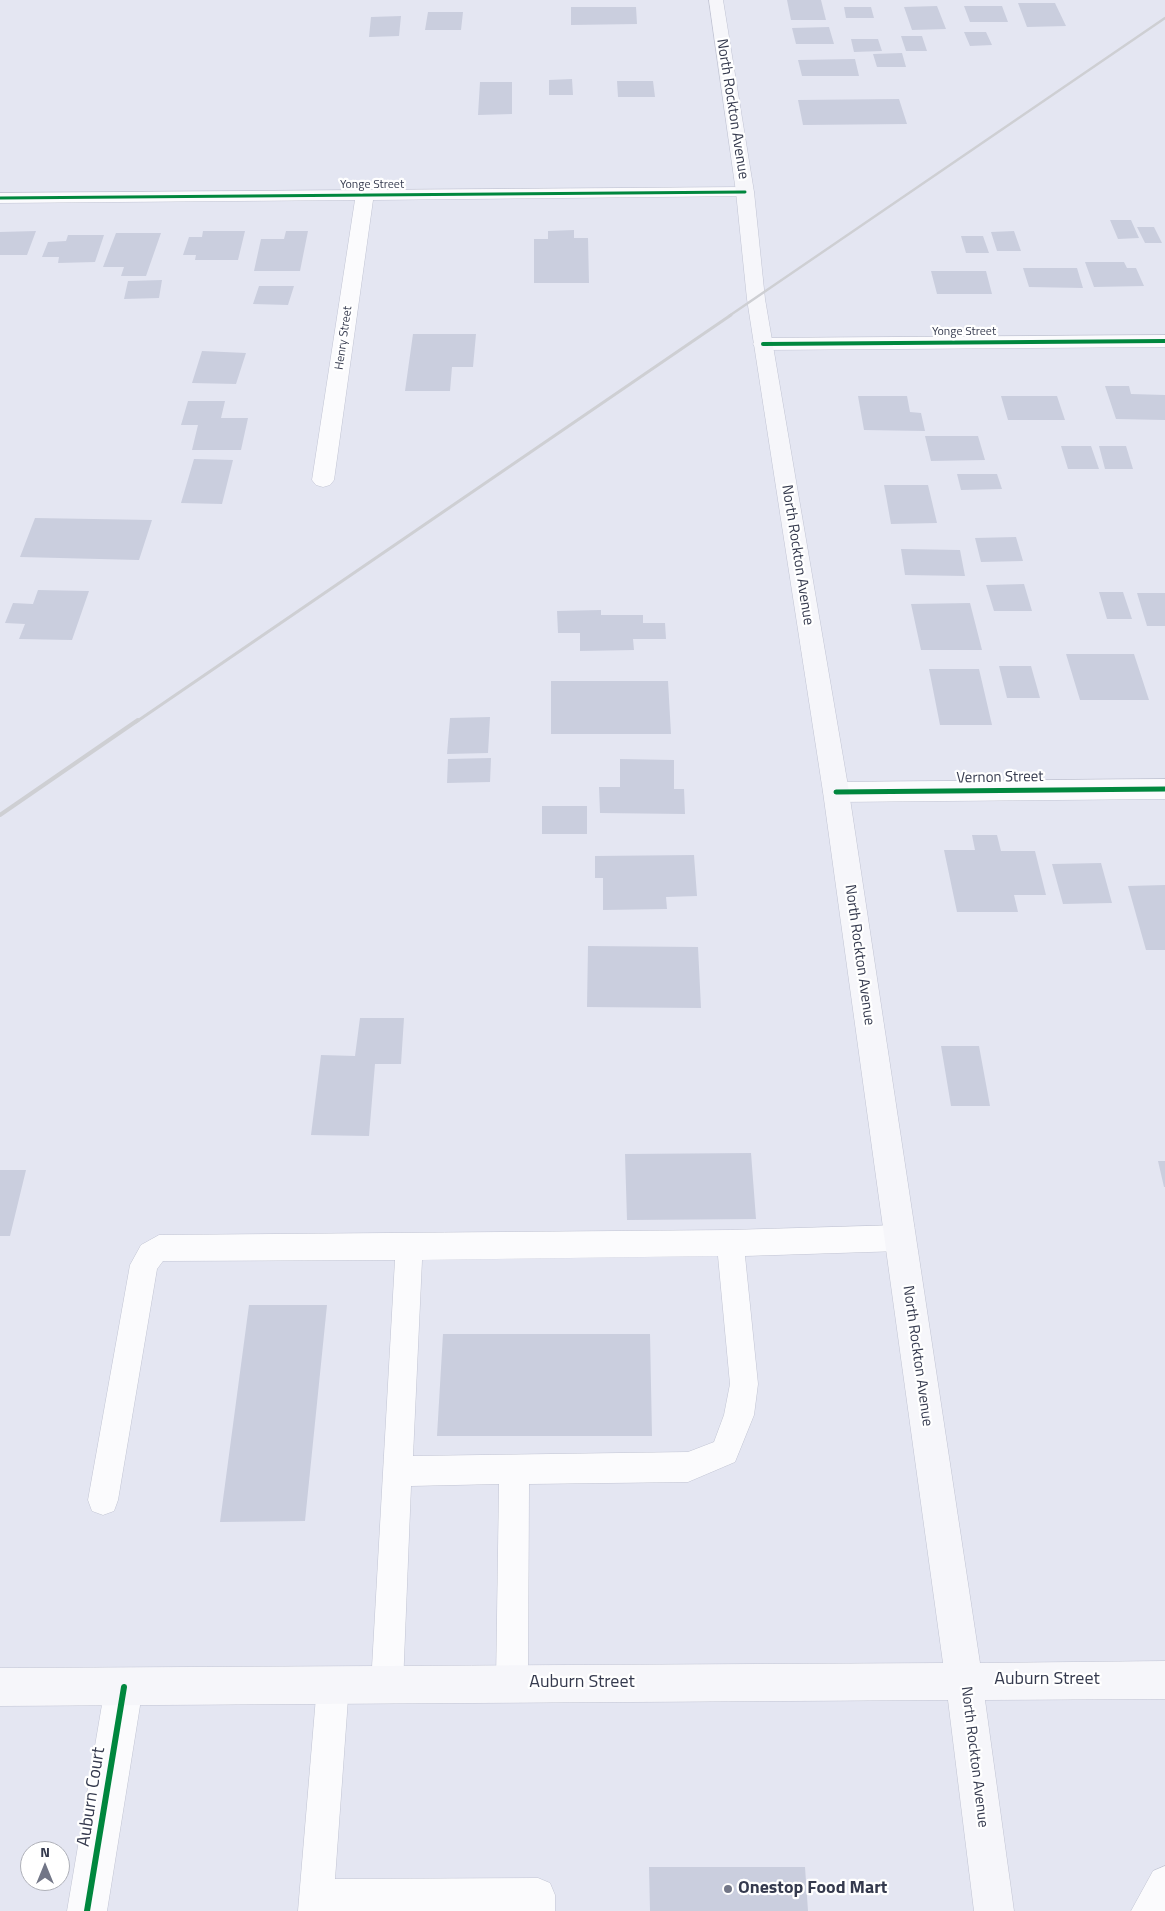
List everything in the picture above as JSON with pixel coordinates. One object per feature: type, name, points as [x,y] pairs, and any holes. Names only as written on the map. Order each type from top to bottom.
[{"type":"main road","name":"North Rockton Avenue","points":[[716,0],[745,192],[756,299],[836,792],[964,1681],[994,1911]]},
{"type":"main road","name":"Auburn Street","points":[[0,1687],[1165,1680]]},
{"type":"street","name":"Yonge Street","points":[[0,198],[745,192]]},
{"type":"street","name":"Henry Street","points":[[323,480],[365,195]]},
{"type":"street","name":"Yonge Street","points":[[763,344],[1165,341]]},
{"type":"street","name":"Vernon Street","points":[[836,792],[1165,789]]},
{"type":"street","name":"Auburn Court","points":[[87,1911],[124,1687]]},
{"type":"lane","points":[[104,1500],[144,1265],[151,1254],[159,1248],[730,1243],[900,1238]]},
{"type":"lane","points":[[397,1471],[688,1467],[725,1452],[739,1415],[744,1384],[730,1243]]},
{"type":"lane","points":[[387,1685],[409,1246]]},
{"type":"lane","points":[[512,1683],[514,1470]]},
{"type":"lane","points":[[333,1685],[316,1904],[538,1895],[538,1911]]},
{"type":"lane","points":[[1148,1911],[1165,1882]]},
{"type":"building","points":[[787,0],[821,0],[826,20],[791,20]]},
{"type":"building","points":[[1018,3],[1055,3],[1066,26],[1027,27]]},
{"type":"building","points":[[937,6],[946,29],[912,30],[904,7]]},
{"type":"building","points":[[964,6],[1002,6],[1008,22],[970,22]]},
{"type":"building","points":[[571,7],[636,7],[637,24],[571,25]]},
{"type":"building","points":[[844,7],[871,7],[874,18],[846,18]]},
{"type":"building","points":[[428,12],[463,12],[461,30],[425,30]]},
{"type":"building","points":[[401,16],[399,36],[369,37],[371,17]]},
{"type":"building","points":[[829,27],[834,44],[796,44],[792,28]]},
{"type":"building","points":[[964,32],[986,32],[992,45],[970,46]]},
{"type":"building","points":[[901,36],[922,36],[927,51],[906,51]]},
{"type":"building","points":[[851,39],[878,39],[882,51],[854,52]]},
{"type":"building","points":[[902,53],[906,67],[877,67],[873,54]]},
{"type":"building","points":[[855,59],[859,76],[802,76],[798,60]]},
{"type":"building","points":[[572,79],[573,95],[549,95],[549,80]]},
{"type":"building","points":[[617,81],[653,81],[655,97],[618,97]]},
{"type":"building","points":[[480,82],[512,82],[512,114],[478,115]]},
{"type":"building","points":[[899,99],[907,124],[803,125],[798,100]]},
{"type":"building","points":[[1110,220],[1131,220],[1139,238],[1118,239]]},
{"type":"building","points":[[1137,227],[1154,227],[1162,243],[1145,243]]},
{"type":"building","points":[[574,230],[574,238],[588,238],[589,283],[534,283],[534,239],[548,239],[548,231]]},
{"type":"building","points":[[36,231],[27,255],[0,255],[0,232]]},
{"type":"building","points":[[203,231],[245,231],[238,260],[195,260],[196,255],[183,255],[189,237],[202,237]]},
{"type":"building","points":[[286,231],[308,231],[300,271],[254,271],[261,239],[284,239]]},
{"type":"building","points":[[1014,231],[1021,251],[997,251],[991,232]]},
{"type":"building","points":[[116,233],[161,233],[146,276],[121,276],[124,267],[103,267]]},
{"type":"building","points":[[68,235],[104,235],[95,262],[58,263],[59,257],[42,257],[48,242],[66,241]]},
{"type":"building","points":[[961,236],[983,236],[989,253],[966,253]]},
{"type":"building","points":[[1085,262],[1124,262],[1127,268],[1136,268],[1144,286],[1094,287]]},
{"type":"building","points":[[1023,268],[1077,268],[1083,288],[1029,287]]},
{"type":"building","points":[[931,271],[986,271],[992,294],[937,294]]},
{"type":"building","points":[[162,280],[159,298],[124,299],[128,281]]},
{"type":"building","points":[[259,286],[294,286],[288,305],[253,304]]},
{"type":"building","points":[[413,334],[476,334],[473,367],[452,367],[450,391],[405,391]]},
{"type":"building","points":[[202,351],[246,353],[236,384],[192,383]]},
{"type":"building","points":[[1105,386],[1129,386],[1131,394],[1165,395],[1165,420],[1116,419]]},
{"type":"building","points":[[858,396],[907,396],[910,412],[921,413],[925,431],[864,430]]},
{"type":"building","points":[[1001,396],[1057,396],[1065,420],[1008,420]]},
{"type":"building","points":[[188,401],[225,401],[221,418],[248,418],[241,450],[192,450],[198,425],[181,425]]},
{"type":"building","points":[[925,436],[978,436],[985,460],[931,461]]},
{"type":"building","points":[[1061,446],[1091,446],[1099,469],[1068,469]]},
{"type":"building","points":[[1099,446],[1126,446],[1133,469],[1105,469]]},
{"type":"building","points":[[194,459],[233,460],[222,504],[181,503]]},
{"type":"building","points":[[957,474],[997,474],[1002,489],[961,490]]},
{"type":"building","points":[[884,485],[928,485],[937,523],[891,524]]},
{"type":"building","points":[[35,518],[152,520],[139,560],[20,557]]},
{"type":"building","points":[[1016,537],[1023,561],[981,562],[975,538]]},
{"type":"building","points":[[901,549],[960,550],[965,576],[905,575]]},
{"type":"building","points":[[1024,584],[1032,611],[994,611],[986,585]]},
{"type":"building","points":[[38,590],[89,591],[72,640],[19,639],[25,624],[5,623],[13,603],[33,604]]},
{"type":"building","points":[[1099,592],[1123,592],[1132,619],[1107,619]]},
{"type":"building","points":[[1137,593],[1165,593],[1165,626],[1147,626]]},
{"type":"building","points":[[970,603],[982,650],[921,650],[911,604]]},
{"type":"building","points":[[601,610],[601,615],[643,615],[643,623],[665,623],[666,639],[633,639],[634,650],[580,651],[580,633],[558,633],[557,611]]},
{"type":"building","points":[[1066,654],[1134,654],[1149,700],[1080,700]]},
{"type":"building","points":[[999,666],[1031,666],[1040,698],[1007,698]]},
{"type":"building","points":[[929,669],[979,669],[992,725],[940,725]]},
{"type":"building","points":[[551,681],[668,681],[671,734],[551,734]]},
{"type":"building","points":[[490,717],[488,753],[447,754],[450,718]]},
{"type":"building","points":[[491,758],[490,782],[447,783],[448,759]]},
{"type":"building","points":[[620,759],[674,760],[674,789],[684,789],[685,814],[600,813],[599,787],[620,787]]},
{"type":"building","points":[[542,806],[587,806],[587,834],[542,834]]},
{"type":"building","points":[[972,835],[997,835],[1001,851],[1035,851],[1046,895],[1014,895],[1018,912],[957,912],[944,850],[975,850]]},
{"type":"building","points":[[694,855],[697,896],[666,897],[667,909],[603,910],[603,878],[595,878],[595,856]]},
{"type":"building","points":[[1101,863],[1112,903],[1063,904],[1052,864]]},
{"type":"building","points":[[1165,885],[1165,950],[1146,950],[1128,886]]},
{"type":"building","points":[[588,946],[698,947],[701,1008],[587,1007]]},
{"type":"building","points":[[360,1018],[404,1018],[401,1064],[375,1064],[369,1136],[311,1135],[321,1055],[355,1056]]},
{"type":"building","points":[[941,1046],[979,1046],[990,1106],[951,1106]]},
{"type":"building","points":[[751,1153],[756,1219],[627,1220],[625,1154]]},
{"type":"building","points":[[1158,1161],[1165,1161],[1165,1187],[1164,1187]]},
{"type":"building","points":[[0,1170],[26,1170],[10,1236],[0,1236]]},
{"type":"building","points":[[249,1305],[327,1305],[305,1521],[220,1522]]},
{"type":"building","points":[[443,1334],[650,1334],[652,1436],[437,1436]]},
{"type":"building","name":"Onestop Food Mart","points":[[649,1867],[805,1867],[808,1911],[650,1911]]},
{"type":"railway","points":[[729,316],[1165,18]]},
{"type":"railway","points":[[136,722],[731,315]]},
{"type":"railway","points":[[0,815],[138,720]]},
{"type":"cycle path","points":[[0,198],[745,192]]},
{"type":"cycle path","points":[[763,344],[1165,341]]},
{"type":"cycle path","points":[[836,792],[1165,789]]},
{"type":"cycle path","points":[[87,1911],[124,1687]]},
{"type":"place","name":"Onestop Food Mart","points":[[728,1889]]}]
